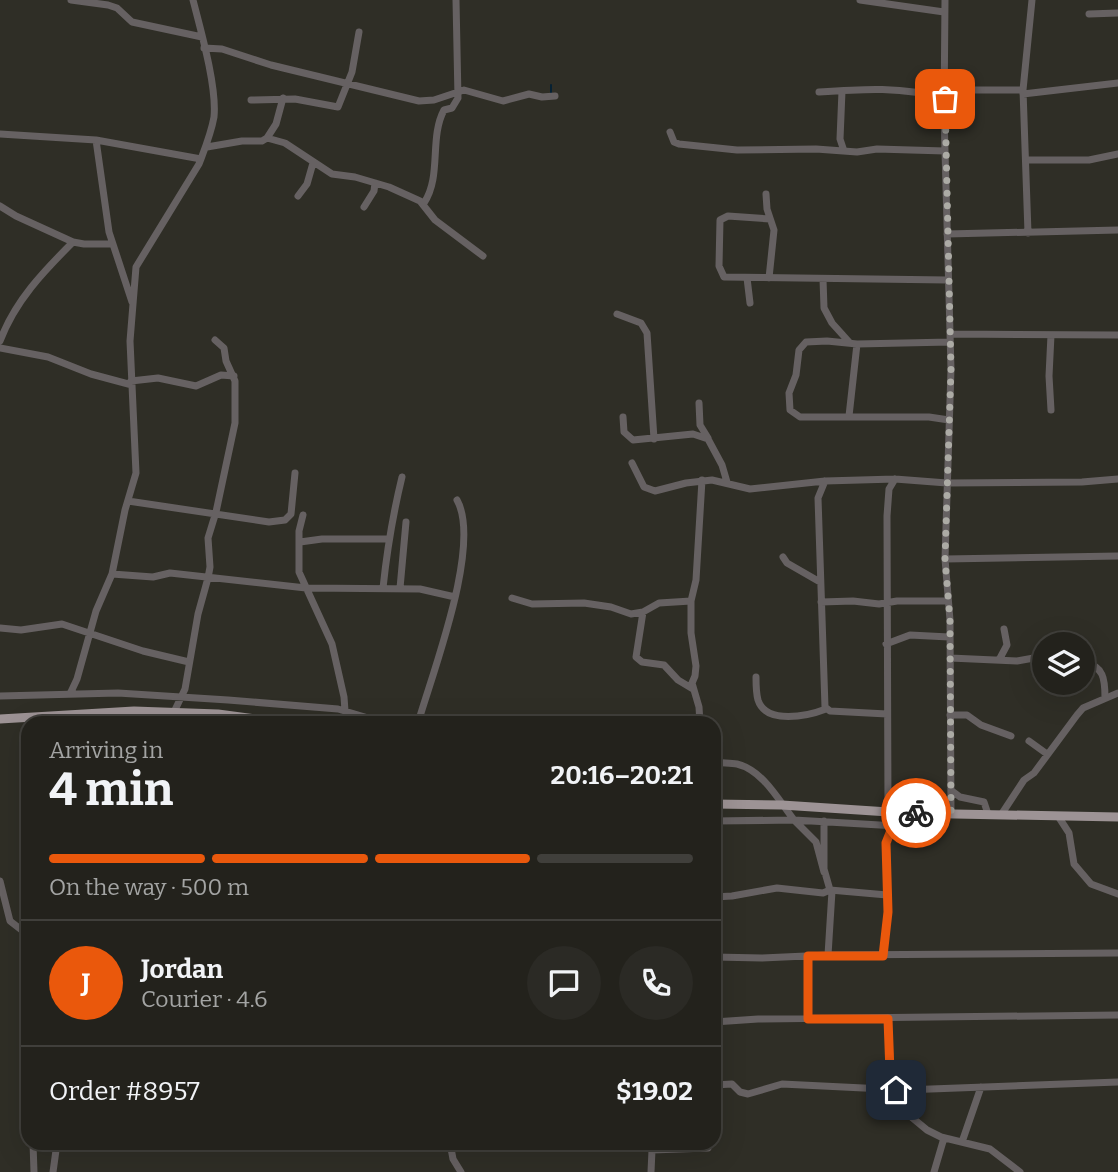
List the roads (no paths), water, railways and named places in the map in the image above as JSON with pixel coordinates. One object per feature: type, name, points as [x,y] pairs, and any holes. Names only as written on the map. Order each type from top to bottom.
[{"type":"main road","points":[[91,716],[134,711],[233,716]]},
{"type":"main road","points":[[0,719],[21,719]]},
{"type":"main road","points":[[721,804],[904,813],[1118,817]]},
{"type":"street","points":[[71,0],[108,5],[117,8],[132,22],[202,37]]},
{"type":"street","points":[[70,694],[77,679],[96,611],[112,575],[136,473],[130,341],[138,260],[180,197],[207,147],[214,103],[193,0]]},
{"type":"street","points":[[424,203],[432,178],[435,141],[441,116],[444,110],[454,107],[459,90],[456,0]]},
{"type":"street","points":[[860,0],[944,12]]},
{"type":"street","points":[[945,0],[945,151],[950,338],[945,559],[950,658],[951,813]]},
{"type":"street","points":[[1028,233],[1023,92],[1032,0]]},
{"type":"street","points":[[1089,14],[1118,13]]},
{"type":"street","points":[[251,100],[308,100],[338,107],[354,63],[359,32]]},
{"type":"street","points":[[204,48],[222,49],[271,65],[419,101],[434,100],[459,90],[503,101],[528,94],[551,96]]},
{"type":"street","points":[[945,90],[1023,92],[1118,83]]},
{"type":"street","points":[[819,92],[884,90],[925,93],[945,99]]},
{"type":"street","points":[[842,91],[840,139],[844,151]]},
{"type":"street","points":[[207,147],[242,141],[262,141],[267,138],[276,124],[283,98]]},
{"type":"street","points":[[670,132],[674,142],[679,144],[724,150],[945,151]]},
{"type":"street","points":[[0,134],[96,140],[201,159]]},
{"type":"street","points":[[267,138],[285,143],[313,163],[338,176],[355,177],[398,190],[424,203],[435,220],[483,256]]},
{"type":"street","points":[[96,140],[112,244],[133,303]]},
{"type":"street","points":[[1027,160],[1089,160],[1118,154]]},
{"type":"street","points":[[298,196],[307,184],[313,163]]},
{"type":"street","points":[[365,207],[374,191],[375,183]]},
{"type":"street","points":[[766,194],[774,237],[770,249],[769,278]]},
{"type":"street","points":[[0,206],[74,242],[112,244]]},
{"type":"street","points":[[770,219],[728,216],[720,220],[721,272],[728,278],[947,280]]},
{"type":"street","points":[[947,234],[1118,230]]},
{"type":"street","points":[[0,341],[20,301],[50,264],[74,242]]},
{"type":"street","points":[[747,278],[750,303]]},
{"type":"street","points":[[823,279],[824,308],[832,323],[854,344]]},
{"type":"street","points":[[617,314],[641,323],[648,333],[654,439]]},
{"type":"street","points":[[1051,335],[1051,410]]},
{"type":"street","points":[[949,420],[929,416],[800,417],[790,410],[788,400],[801,345],[814,341],[854,344],[950,338],[1118,335]]},
{"type":"street","points":[[174,712],[181,698],[208,578],[208,538],[235,423],[234,376],[226,361],[222,344],[215,340]]},
{"type":"street","points":[[849,416],[854,344]]},
{"type":"street","points":[[0,348],[48,357],[91,374],[132,383],[153,378],[196,386],[221,376],[234,376]]},
{"type":"street","points":[[699,403],[700,425],[722,465],[727,482]]},
{"type":"street","points":[[622,417],[624,432],[629,438],[638,441],[693,434],[708,439]]},
{"type":"street","points":[[632,463],[644,487],[651,491],[702,480],[727,482],[750,489],[825,481],[895,479],[947,483],[1082,482],[1118,479]]},
{"type":"street","points":[[128,500],[269,522],[285,520],[293,506],[295,473]]},
{"type":"street","points":[[383,588],[388,539],[402,477]]},
{"type":"street","points":[[888,811],[887,516],[889,489],[895,479]]},
{"type":"street","points":[[700,716],[692,682],[696,673],[691,633],[691,601],[696,580],[702,480]]},
{"type":"street","points":[[825,481],[818,498],[826,709]]},
{"type":"street","points":[[420,716],[455,597],[463,545],[457,500]]},
{"type":"street","points":[[303,515],[299,531],[299,572],[332,644],[345,711]]},
{"type":"street","points":[[400,588],[406,523]]},
{"type":"street","points":[[300,542],[322,539],[388,539]]},
{"type":"street","points":[[945,559],[1118,555]]},
{"type":"street","points":[[783,557],[787,563],[820,582]]},
{"type":"street","points":[[112,575],[153,577],[170,573],[306,588],[420,589],[455,597]]},
{"type":"street","points":[[512,598],[532,604],[574,602],[611,607],[631,614],[643,612],[659,603],[691,601]]},
{"type":"street","points":[[821,601],[879,604],[947,601]]},
{"type":"street","points":[[643,612],[636,657],[642,662],[664,665],[678,680],[694,689]]},
{"type":"street","points":[[0,628],[21,630],[62,624],[189,662]]},
{"type":"street","points":[[999,660],[1007,645],[1004,629]]},
{"type":"street","points":[[886,644],[910,635],[949,637]]},
{"type":"street","points":[[950,658],[1017,661],[1032,658]]},
{"type":"street","points":[[1095,666],[1104,674],[1105,698]]},
{"type":"street","points":[[756,677],[758,700],[762,707],[773,714],[791,716],[826,709],[887,714]]},
{"type":"street","points":[[0,696],[118,693],[302,705],[362,716]]},
{"type":"street","points":[[1002,815],[1024,780],[1034,773],[1083,708],[1118,693]]},
{"type":"street","points":[[134,711],[134,716]]},
{"type":"street","points":[[950,715],[967,715],[981,725],[1011,736]]},
{"type":"street","points":[[1029,741],[1047,754]]},
{"type":"street","points":[[721,763],[743,767],[766,783],[794,820],[813,838],[831,891],[828,955]]},
{"type":"street","points":[[951,790],[960,797],[984,802],[988,814]]},
{"type":"street","points":[[883,956],[888,912],[886,843],[904,813]]},
{"type":"street","points":[[1058,816],[1069,833],[1074,864],[1089,883],[1118,894]]},
{"type":"street","points":[[721,821],[794,820],[897,826]]},
{"type":"street","points":[[824,821],[824,872]]},
{"type":"street","points":[[0,881],[10,920],[21,929]]},
{"type":"street","points":[[721,896],[777,888],[887,895]]},
{"type":"street","points":[[0,923],[10,920]]},
{"type":"street","points":[[721,957],[1118,953]]},
{"type":"street","points":[[808,956],[808,1019]]},
{"type":"street","points":[[721,1022],[1118,1016]]},
{"type":"street","points":[[888,1019],[890,1072],[896,1090]]},
{"type":"street","points":[[721,1084],[732,1084],[740,1092],[748,1094],[782,1084],[896,1090],[1118,1082]]},
{"type":"street","points":[[962,1142],[981,1087]]},
{"type":"street","points":[[886,1088],[886,1096],[911,1118],[944,1138],[990,1149],[1020,1172]]},
{"type":"street","points":[[934,1172],[944,1138]]},
{"type":"street","points":[[33,1150],[34,1172]]},
{"type":"street","points":[[53,1172],[56,1150]]},
{"type":"street","points":[[451,1150],[461,1172]]},
{"type":"street","points":[[651,1172],[652,1150]]},
{"type":"waterway","points":[[551,85],[551,93]]}]
